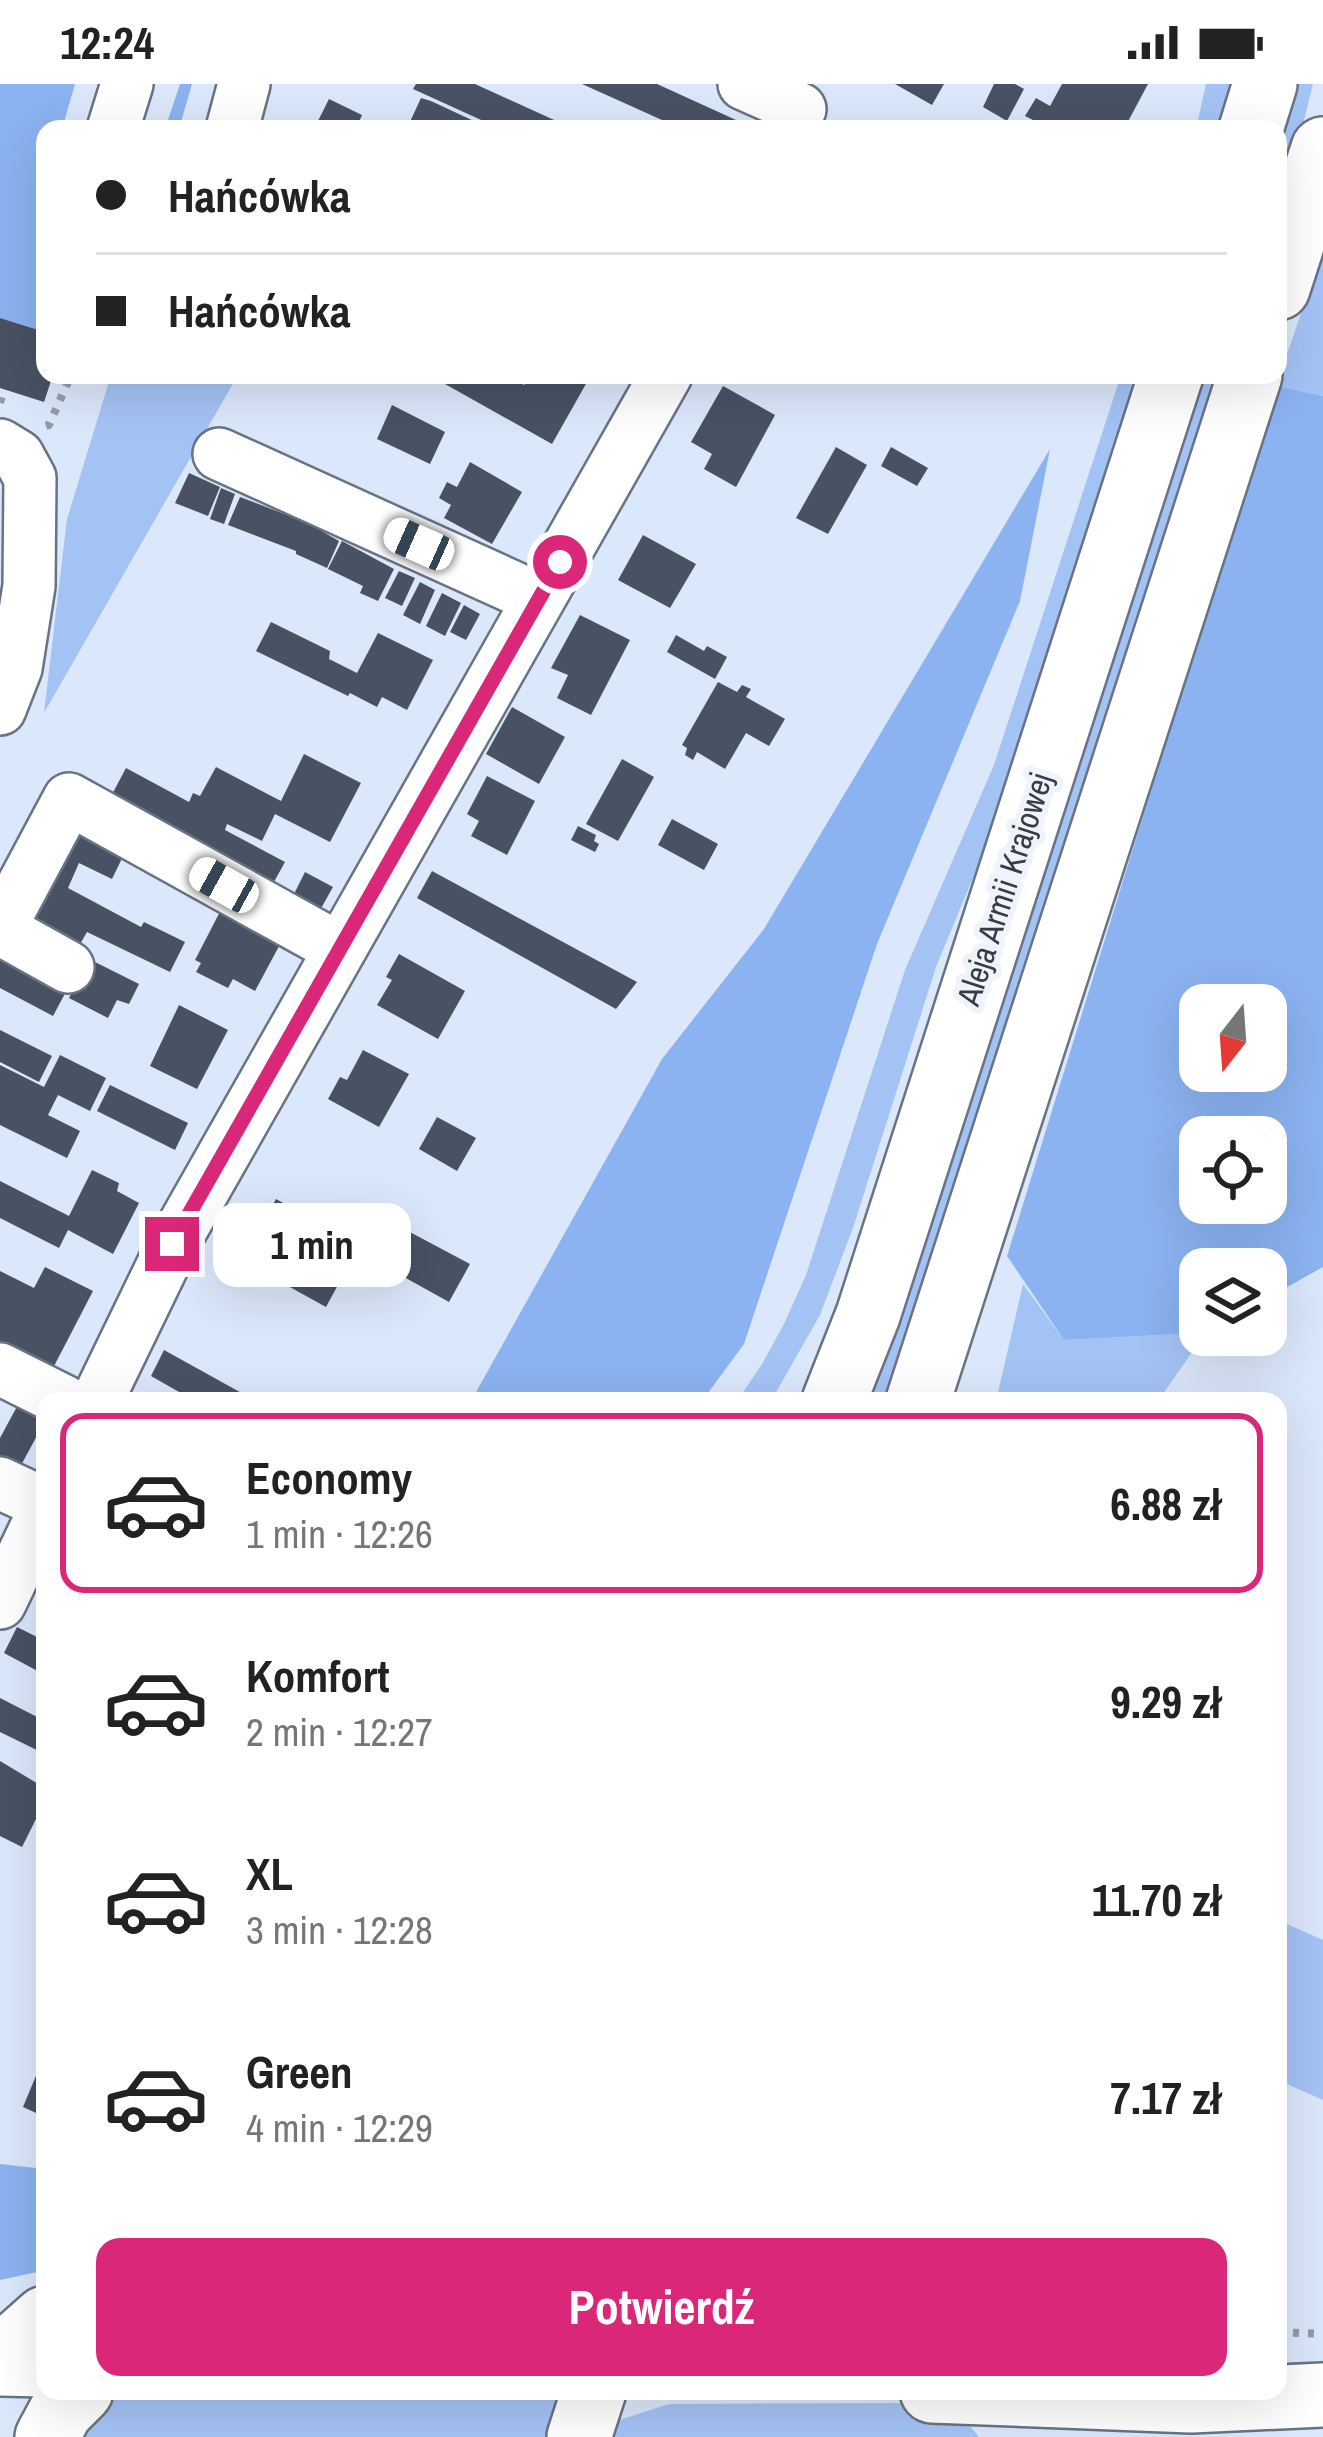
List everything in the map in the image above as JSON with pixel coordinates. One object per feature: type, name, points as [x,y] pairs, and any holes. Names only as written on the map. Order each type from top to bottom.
[{"type":"main road","points":[[1254,120],[1265,84]]},
{"type":"main road","points":[[1287,260],[1323,149]]},
{"type":"main road","name":"Aleja Armii Krajowej","points":[[838,1392],[868,1315],[1168,384]]},
{"type":"main road","points":[[921,1392],[1247,384]]},
{"type":"main road","points":[[790,1392],[837,1304],[903,1202]]},
{"type":"main road","points":[[952,1392],[958,1276]]},
{"type":"main road","points":[[1287,2366],[1323,2366]]},
{"type":"main road","points":[[1287,2397],[1323,2395]]},
{"type":"main road","points":[[46,2437],[72,2400]]},
{"type":"main road","points":[[579,2437],[591,2400]]},
{"type":"main road","points":[[970,2400],[1004,2437]]},
{"type":"main road","points":[[1005,2400],[1107,2418],[1213,2400]]},
{"type":"street","points":[[116,120],[127,84]]},
{"type":"street","points":[[234,120],[244,84]]},
{"type":"street","points":[[744,84],[803,108]]},
{"type":"street","points":[[101,1392],[172,1244],[661,384]]},
{"type":"street","points":[[0,709],[16,668],[29,586],[30,478],[18,456],[15,437]]},
{"type":"street","points":[[219,454],[539,599]]},
{"type":"street","points":[[68,967],[0,928],[69,799],[340,949]]},
{"type":"street","points":[[0,1369],[46,1392]]},
{"type":"street","points":[[0,1483],[36,1502]]},
{"type":"street","points":[[0,1603],[36,1526]]},
{"type":"path","points":[[15,437],[49,425],[67,384]]},
{"type":"path","points":[[0,403],[4,389]]},
{"type":"path","points":[[1287,2332],[1323,2334]]},
{"type":"shaded area","points":[[0,84],[75,84],[65,120],[36,120],[36,329],[0,318]]},
{"type":"shaded area","points":[[180,84],[192,84],[182,120],[168,120]]},
{"type":"shaded area","points":[[1206,84],[1242,84],[1230,120],[1198,120]]},
{"type":"shaded area","points":[[1288,84],[1313,84],[1287,189],[1287,120],[1280,120]]},
{"type":"shaded area","points":[[1323,250],[1323,396],[1276,386],[1287,384],[1287,354]]},
{"type":"shaded area","points":[[108,384],[233,384],[44,713],[67,519]]},
{"type":"shaded area","points":[[1118,384],[1144,384],[1014,779],[936,967],[854,1225],[820,1315],[776,1392],[743,1392],[784,1324],[806,1275],[905,970],[994,765]]},
{"type":"shaded area","points":[[1190,384],[1226,384],[896,1392],[861,1392]]},
{"type":"shaded area","points":[[1276,386],[1323,396],[1323,1267],[1287,1287],[1287,1248],[1179,1248],[1179,1334],[1064,1340],[1007,1256]]},
{"type":"shaded area","points":[[1050,449],[1020,601],[877,944],[744,1344],[709,1392],[476,1392],[662,1059],[764,929]]},
{"type":"shaded area","points":[[1023,1284],[1064,1340],[1179,1334],[1179,1356],[1189,1356],[1164,1392],[998,1392]]},
{"type":"shaded area","points":[[1287,1924],[1323,1940],[1323,2100],[1287,2084]]},
{"type":"shaded area","points":[[0,2164],[36,2168],[36,2272],[0,2280]]},
{"type":"shaded area","points":[[561,2400],[551,2437],[71,2437],[101,2401]]},
{"type":"shaded area","points":[[909,2403],[965,2420],[979,2437],[606,2437],[610,2423],[669,2404]]},
{"type":"building","points":[[416,84],[475,84],[554,120],[481,120],[413,89]]},
{"type":"building","points":[[582,84],[657,84],[736,120],[662,120]]},
{"type":"building","points":[[895,84],[944,84],[932,105]]},
{"type":"building","points":[[994,84],[1024,89],[1008,120],[983,107]]},
{"type":"building","points":[[1062,84],[1148,84],[1129,120],[1033,120],[1025,116],[1036,98],[1050,106]]},
{"type":"building","points":[[421,98],[472,120],[411,120]]},
{"type":"building","points":[[329,99],[362,115],[360,120],[318,120]]},
{"type":"building","points":[[0,318],[36,329],[36,384],[50,384],[44,402],[0,388]]},
{"type":"building","points":[[445,384],[586,384],[552,444]]},
{"type":"building","points":[[723,386],[775,415],[736,487],[704,469],[712,454],[691,442]]},
{"type":"building","points":[[392,405],[445,432],[430,464],[377,439]]},
{"type":"building","points":[[836,447],[867,465],[828,534],[796,518]]},
{"type":"building","points":[[891,447],[928,468],[917,486],[881,466]]},
{"type":"building","points":[[470,462],[522,492],[492,544],[444,518],[451,505],[439,498],[447,482],[457,487]]},
{"type":"building","points":[[189,473],[220,487],[208,516],[175,503]]},
{"type":"building","points":[[221,488],[235,494],[224,524],[210,519]]},
{"type":"building","points":[[240,497],[308,523],[339,541],[327,568],[228,525]]},
{"type":"building","points":[[643,535],[696,564],[670,608],[618,580]]},
{"type":"building","points":[[342,541],[394,569],[378,601],[360,593],[363,586],[328,569]]},
{"type":"building","points":[[399,571],[415,578],[402,606],[385,598]]},
{"type":"building","points":[[420,582],[435,590],[420,624],[403,615]]},
{"type":"building","points":[[442,593],[461,603],[445,636],[426,626]]},
{"type":"building","points":[[464,605],[480,614],[466,640],[450,632]]},
{"type":"building","points":[[580,615],[630,640],[591,715],[557,698],[568,675],[551,668]]},
{"type":"building","points":[[271,622],[330,651],[329,659],[357,673],[378,633],[433,660],[407,710],[382,697],[377,707],[256,651]]},
{"type":"building","points":[[676,635],[704,651],[707,646],[727,657],[715,679],[667,652]]},
{"type":"building","points":[[718,682],[737,692],[742,685],[751,689],[746,697],[785,719],[769,746],[746,733],[725,769],[697,752],[693,760],[682,745]]},
{"type":"building","points":[[512,707],[565,737],[539,784],[486,754]]},
{"type":"building","points":[[304,754],[361,783],[330,842],[275,814],[262,841],[227,824],[225,830],[285,862],[270,889],[108,802],[126,768],[189,802],[193,793],[200,796],[216,767],[281,801]]},
{"type":"building","points":[[622,759],[654,777],[618,841],[586,824]]},
{"type":"building","points":[[487,776],[535,801],[507,855],[471,836],[479,821],[467,814]]},
{"type":"building","points":[[74,814],[130,842],[112,879],[79,863],[68,888],[141,927],[144,922],[185,942],[170,972],[87,932],[79,946],[24,916]]},
{"type":"building","points":[[672,819],[718,844],[704,870],[658,845]]},
{"type":"building","points":[[578,826],[596,835],[595,852],[571,840]]},
{"type":"building","points":[[432,871],[637,982],[616,1009],[417,898]]},
{"type":"building","points":[[305,872],[333,887],[315,919],[289,904]]},
{"type":"building","points":[[224,904],[285,935],[255,991],[233,979],[228,988],[196,972],[201,963],[195,960]]},
{"type":"building","points":[[0,949],[69,986],[53,1016],[0,988]]},
{"type":"building","points":[[399,954],[465,991],[438,1039],[377,1005],[392,980],[386,977]]},
{"type":"building","points":[[89,959],[139,984],[129,1004],[117,1000],[108,1018],[69,998]]},
{"type":"building","points":[[179,1005],[228,1030],[197,1089],[150,1066]]},
{"type":"building","points":[[0,1030],[52,1056],[39,1082],[0,1062]]},
{"type":"building","points":[[363,1050],[409,1074],[379,1127],[328,1099],[340,1077],[347,1080]]},
{"type":"building","points":[[60,1055],[106,1078],[90,1111],[58,1095],[48,1115],[80,1131],[67,1158],[0,1125],[0,1065],[44,1087]]},
{"type":"building","points":[[110,1085],[188,1123],[175,1150],[97,1111]]},
{"type":"building","points":[[437,1117],[476,1138],[457,1171],[419,1149]]},
{"type":"building","points":[[92,1170],[119,1183],[117,1191],[139,1203],[113,1254],[68,1230],[59,1248],[0,1218],[0,1181],[69,1216]]},
{"type":"building","points":[[276,1199],[309,1217],[315,1206],[356,1227],[328,1277],[339,1283],[326,1307],[288,1286],[300,1264],[254,1239]]},
{"type":"building","points":[[406,1230],[470,1264],[449,1302],[386,1267]]},
{"type":"building","points":[[45,1267],[93,1291],[52,1370],[0,1344],[0,1271],[34,1288]]},
{"type":"building","points":[[164,1350],[240,1392],[179,1392],[151,1376]]},
{"type":"building","points":[[20,1401],[36,1409],[36,1438],[13,1480],[0,1473],[0,1438]]},
{"type":"building","points":[[17,1627],[36,1636],[36,1670],[4,1653]]},
{"type":"building","points":[[0,1698],[36,1716],[36,1750],[0,1732]]},
{"type":"building","points":[[0,1761],[36,1783],[36,1819],[22,1847],[0,1836]]},
{"type":"building","points":[[36,2076],[36,2113],[23,2107]]},
{"type":"route","points":[[172,1244],[560,562]]}]
